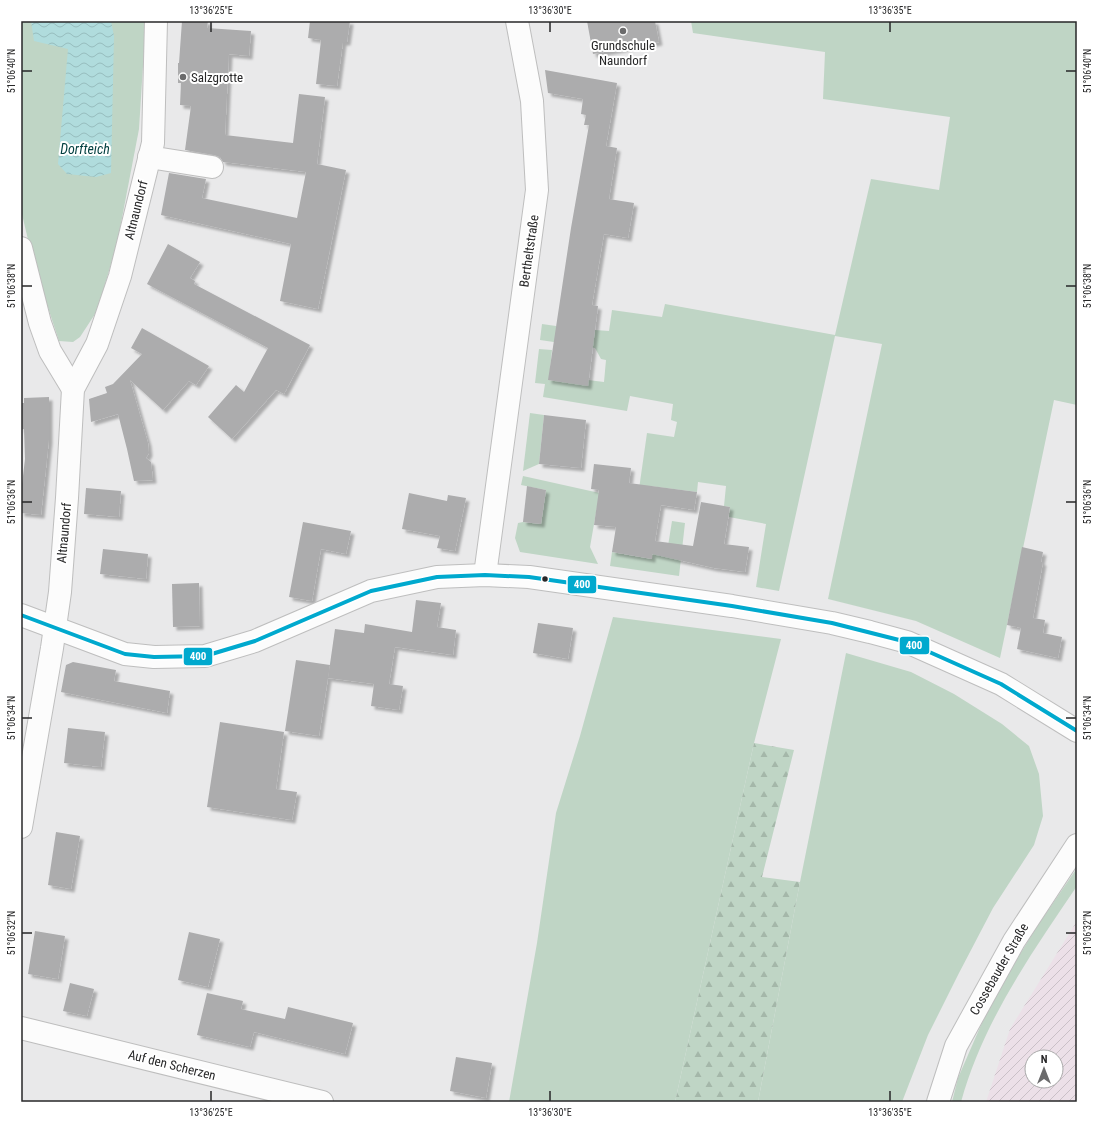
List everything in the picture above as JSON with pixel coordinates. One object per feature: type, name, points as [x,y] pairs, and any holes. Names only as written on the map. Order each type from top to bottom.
[{"type":"street","name":"Altnaundorf","points":[[21,827],[60,592],[73,389],[97,344],[120,276],[153,143],[156,21]]},
{"type":"street","name":"Bertheltstraße","points":[[485,575],[537,190],[532,101],[518,21]]},
{"type":"street","points":[[149,157],[212,167]]},
{"type":"street","points":[[21,248],[40,323],[50,351],[73,389]]},
{"type":"street","points":[[21,615],[125,654],[154,657],[205,656],[255,641],[371,590],[437,577],[485,575],[529,577],[732,606],[832,623],[907,642],[1001,684],[1077,730]]},
{"type":"street","name":"Cossebauder Straße","points":[[938,1102],[956,1046],[1014,941],[1077,845]]},
{"type":"street","name":"Auf den Scherzen","points":[[21,1028],[322,1102]]},
{"type":"shaded area","points":[[1077,921],[1077,1102],[986,1102],[1010,1029]]},
{"type":"green space","points":[[21,21],[144,21],[145,34],[139,129],[117,244],[97,311],[80,337],[73,342],[59,341],[34,265],[21,210]]},
{"type":"green space","points":[[691,21],[1077,21],[1077,405],[1054,400],[1000,658],[916,621],[828,599],[882,344],[835,336],[779,591],[756,587],[766,524],[729,517],[730,507],[724,506],[726,486],[698,482],[697,492],[650,486],[639,489],[647,433],[674,437],[677,422],[671,420],[673,404],[630,396],[627,411],[543,397],[545,384],[535,383],[539,349],[552,350],[549,380],[588,385],[588,380],[604,382],[606,360],[601,359],[595,348],[540,340],[542,324],[556,326],[556,332],[594,337],[595,330],[609,331],[612,310],[662,317],[665,304],[835,335],[871,179],[939,190],[950,117],[823,99],[825,52],[693,33]]},
{"type":"green space","points":[[530,413],[544,415],[539,464],[523,471]]},
{"type":"green space","points":[[523,476],[613,496],[598,501],[590,547],[598,564],[520,552],[515,538],[518,523],[523,522],[541,524],[546,490],[521,485]]},
{"type":"green space","points":[[672,521],[685,523],[679,576],[610,566],[612,552],[652,559],[654,544],[668,546]]},
{"type":"green space","points":[[613,617],[781,639],[754,743],[675,1102],[509,1102],[537,943],[556,813],[580,736]]},
{"type":"green space","points":[[846,653],[911,672],[954,694],[1002,724],[1029,746],[1039,774],[1043,816],[1034,845],[993,908],[928,1035],[902,1102],[758,1102],[800,882]]},
{"type":"green space","points":[[754,743],[794,750],[762,877],[800,882],[758,1102],[675,1102]]},
{"type":"green space","points":[[1077,868],[1077,886],[1026,963],[995,1016],[970,1073],[961,1102],[952,1102],[958,1078],[981,1025],[1003,982],[1036,928]]},
{"type":"water","name":"Dorfteich","points":[[31,21],[111,21],[114,36],[111,173],[96,177],[67,174],[58,164],[68,49],[34,41]]},
{"type":"building","points":[[182,21],[208,21],[207,28],[251,31],[249,56],[229,54],[225,135],[293,143],[299,94],[325,97],[317,164],[346,170],[318,309],[280,301],[291,244],[161,215],[169,173],[206,179],[202,198],[297,218],[306,172],[223,162],[220,157],[214,155],[185,150],[191,106],[180,105],[181,83],[178,83],[178,63]]},
{"type":"building","points":[[310,21],[350,21],[347,42],[343,42],[337,86],[316,84],[321,40],[308,38]]},
{"type":"building","name":"Grundschule Naundorf","points":[[587,21],[655,21],[659,42],[593,54]]},
{"type":"building","points":[[545,70],[617,83],[606,146],[617,148],[609,199],[634,203],[628,238],[604,234],[592,305],[598,306],[588,386],[548,380],[571,228],[589,125],[584,125],[586,115],[581,114],[583,99],[548,93]]},
{"type":"building","points":[[168,244],[200,262],[190,278],[195,281],[194,284],[310,345],[284,394],[276,390],[232,439],[208,417],[236,385],[244,392],[268,348],[147,284]]},
{"type":"building","points":[[142,328],[209,366],[196,385],[189,381],[163,410],[130,380],[148,443],[149,453],[146,458],[151,462],[153,480],[134,481],[118,414],[91,422],[89,399],[107,393],[105,387],[113,384],[142,354],[131,348]]},
{"type":"building","points":[[49,397],[49,440],[41,515],[21,513],[21,493],[25,459],[24,429],[21,430],[21,403],[24,403],[24,398]]},
{"type":"building","points":[[544,415],[586,420],[581,468],[539,464]]},
{"type":"building","points":[[594,464],[631,468],[629,483],[697,492],[694,510],[661,505],[655,541],[693,546],[701,502],[730,507],[724,544],[749,547],[745,572],[714,568],[652,554],[652,559],[612,552],[616,527],[594,525],[599,490],[591,489]]},
{"type":"building","points":[[527,486],[546,490],[541,524],[523,522]]},
{"type":"building","points":[[86,488],[121,491],[119,517],[84,514]]},
{"type":"building","points":[[409,493],[447,501],[448,495],[466,498],[455,551],[437,548],[440,536],[402,529]]},
{"type":"building","points":[[303,522],[351,531],[346,554],[321,549],[312,601],[289,597]]},
{"type":"building","points":[[1022,547],[1043,552],[1041,562],[1043,562],[1033,618],[1045,620],[1043,633],[1062,637],[1058,658],[1017,649],[1021,628],[1007,625]]},
{"type":"building","points":[[103,549],[148,554],[146,579],[100,574]]},
{"type":"building","points":[[199,583],[200,626],[173,627],[172,584]]},
{"type":"building","points":[[416,600],[441,603],[437,627],[456,630],[453,655],[395,647],[389,684],[403,686],[399,710],[371,706],[374,684],[328,678],[335,629],[364,633],[365,624],[412,632]]},
{"type":"building","points":[[538,623],[573,628],[568,659],[533,653]]},
{"type":"building","points":[[296,660],[330,665],[319,736],[285,731]]},
{"type":"building","points":[[73,662],[116,670],[114,681],[170,691],[167,713],[61,692],[66,665]]},
{"type":"building","points":[[220,722],[284,732],[276,789],[297,792],[292,820],[207,807]]},
{"type":"building","points":[[68,728],[105,732],[101,767],[64,763]]},
{"type":"building","points":[[56,832],[80,836],[71,889],[48,885]]},
{"type":"building","points":[[35,931],[65,936],[58,979],[28,974]]},
{"type":"building","points":[[189,932],[220,939],[208,987],[178,980]]},
{"type":"building","points":[[70,983],[94,989],[87,1016],[63,1011]]},
{"type":"building","points":[[207,993],[243,1001],[241,1009],[285,1019],[288,1007],[353,1023],[345,1054],[254,1032],[250,1047],[197,1035]]},
{"type":"building","points":[[456,1057],[492,1063],[486,1098],[450,1091]]},
{"type":"transit line","name":"400","points":[[21,615],[125,654],[154,657],[205,656],[255,641],[371,591],[437,577],[485,575],[529,577],[732,606],[832,623],[907,642],[1001,684],[1077,731]]},
{"type":"place","name":"Grundschule Naundorf","points":[[623,31]]},
{"type":"place","name":"Salzgrotte","points":[[183,77]]}]
